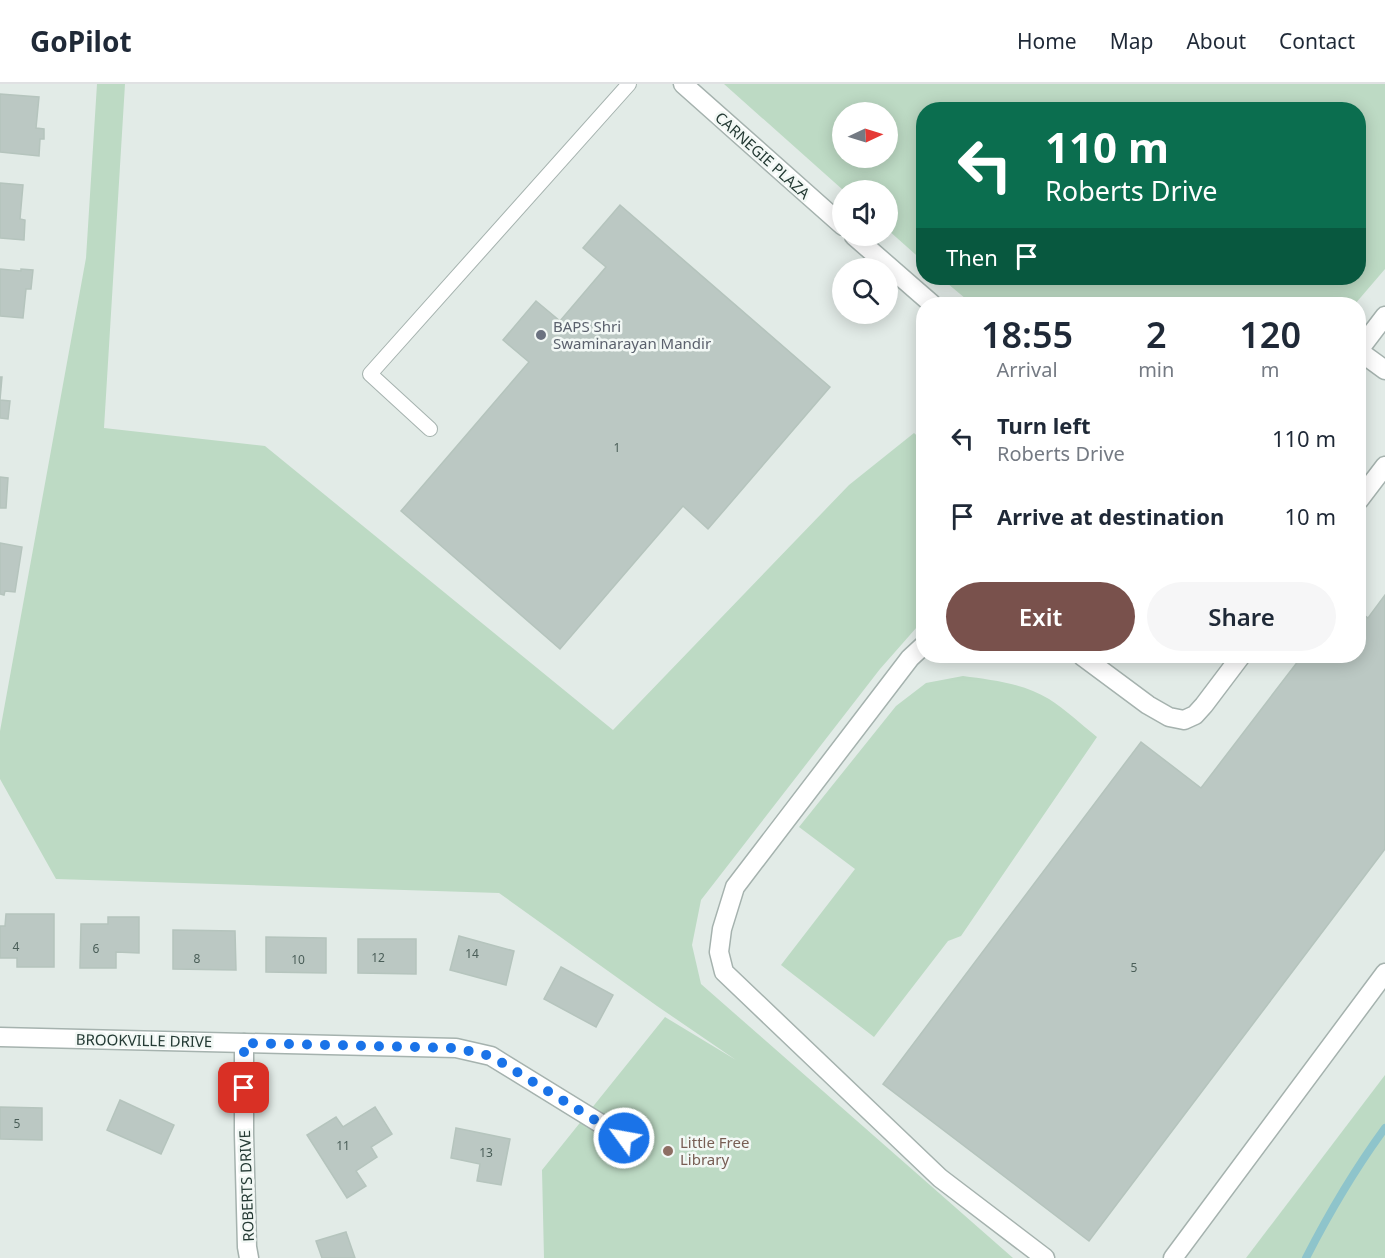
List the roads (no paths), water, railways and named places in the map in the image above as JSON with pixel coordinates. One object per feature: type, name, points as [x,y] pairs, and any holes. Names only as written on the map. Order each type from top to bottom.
[{"type":"street","name":"CARNEGIE PLAZA","points":[[683,84],[832,216]]},
{"type":"street","points":[[865,246],[924,297]]},
{"type":"street","points":[[1366,341],[1385,316]]},
{"type":"street","points":[[1366,355],[1385,370]]},
{"type":"street","points":[[1366,491],[1385,466]]},
{"type":"street","points":[[916,652],[735,887],[722,928],[719,952],[724,972],[940,1178],[1045,1258]]},
{"type":"street","points":[[1091,663],[1148,705],[1169,717],[1184,720],[1195,715],[1236,663]]},
{"type":"street","points":[[1173,1258],[1385,973]]},
{"type":"street","name":"BROOKVILLE DRIVE","points":[[0,1037],[456,1048],[491,1056],[624,1138]]},
{"type":"street","name":"ROBERTS DRIVE","points":[[244,1043],[244,1134],[249,1258]]},
{"type":"lane","points":[[429,429],[370,374],[629,84]]},
{"type":"waterway","points":[[1306,1258],[1363,1159],[1385,1128]]},
{"type":"place","name":"BAPS Shri Swaminarayan Mandir","points":[[541,335]]},
{"type":"place","name":"Little Free Library","points":[[668,1151]]}]
